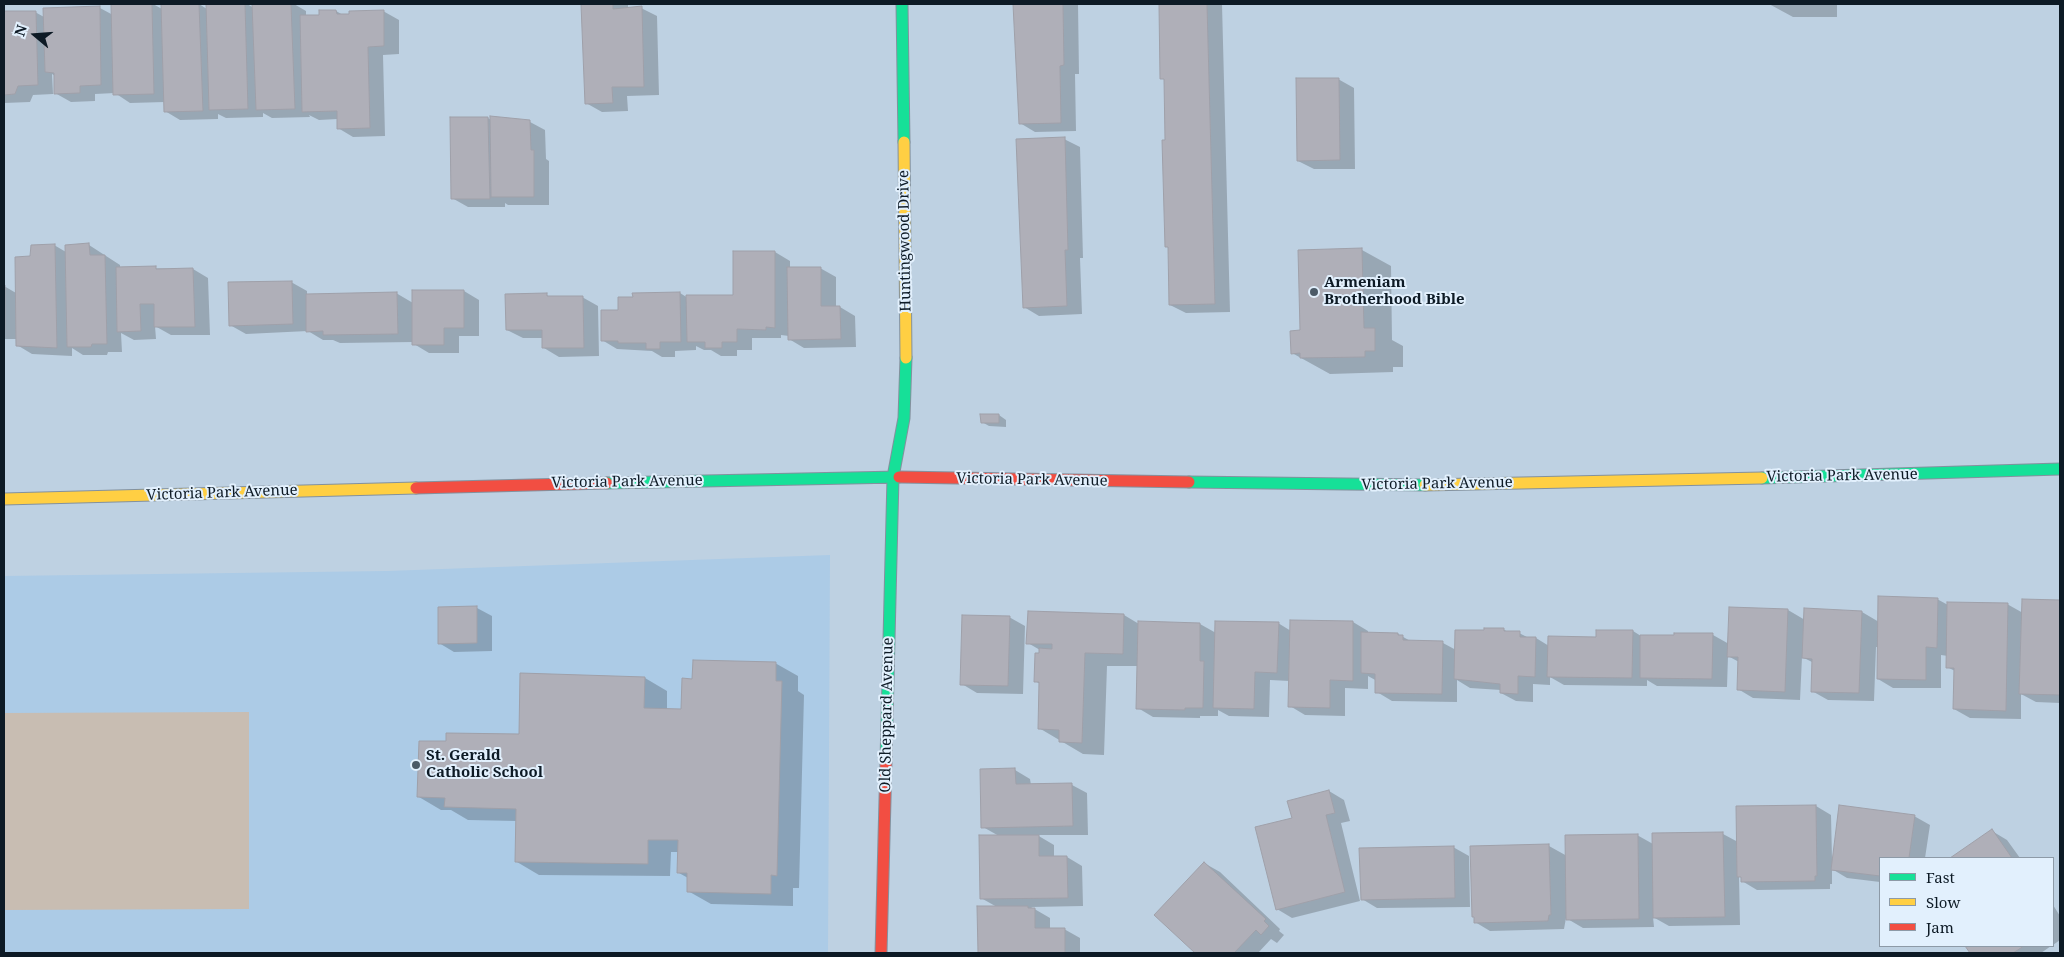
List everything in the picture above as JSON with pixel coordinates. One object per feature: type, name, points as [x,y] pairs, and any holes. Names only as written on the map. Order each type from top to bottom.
[{"type":"main road","name":"Huntingwood Drive","points":[[894,477],[904,418],[906,368],[902,4]]},
{"type":"main road","name":"Victoria Park Avenue","points":[[4,499],[638,481],[894,477],[1396,486],[2060,469]]},
{"type":"main road","name":"Old Sheppard Avenue","points":[[881,953],[894,477]]},
{"type":"shaded area","name":"St. Gerald Catholic School","points":[[830,555],[828,953],[4,953],[4,576],[387,571]]},
{"type":"shaded area","points":[[249,712],[249,909],[4,910],[4,713]]},
{"type":"building","points":[[111,4],[152,4],[154,94],[113,95]]},
{"type":"building","points":[[161,4],[199,4],[203,111],[164,112]]},
{"type":"building","points":[[206,4],[245,4],[248,109],[209,110]]},
{"type":"building","points":[[252,4],[291,4],[295,109],[256,110]]},
{"type":"building","points":[[581,4],[613,4],[613,9],[642,6],[644,87],[612,87],[613,103],[585,104]]},
{"type":"building","points":[[1013,4],[1063,4],[1064,65],[1060,66],[1061,123],[1019,124]]},
{"type":"building","points":[[1159,4],[1207,4],[1215,304],[1169,305],[1168,247],[1165,247],[1162,140],[1165,140],[1164,79],[1160,79]]},
{"type":"building","points":[[100,6],[101,85],[80,86],[80,93],[54,94],[54,73],[45,72],[43,8]]},
{"type":"building","points":[[319,10],[336,10],[337,14],[349,14],[349,11],[384,10],[384,46],[368,47],[370,128],[337,129],[337,111],[302,112],[300,15],[319,15]]},
{"type":"building","points":[[4,11],[36,11],[38,85],[18,86],[15,94],[4,95]]},
{"type":"building","points":[[1296,78],[1339,78],[1340,160],[1297,161]]},
{"type":"building","points":[[490,116],[530,120],[531,150],[534,150],[534,197],[491,197]]},
{"type":"building","points":[[450,117],[488,117],[490,199],[451,199]]},
{"type":"building","points":[[1065,137],[1068,250],[1065,250],[1067,306],[1023,308],[1016,139]]},
{"type":"building","points":[[89,243],[90,255],[105,255],[107,344],[92,344],[91,347],[67,347],[65,245]]},
{"type":"building","points":[[55,244],[57,348],[16,346],[15,257],[30,256],[31,245]]},
{"type":"building","points":[[1362,248],[1364,328],[1375,328],[1375,351],[1365,351],[1365,357],[1300,358],[1300,353],[1291,354],[1290,331],[1300,330],[1298,250]]},
{"type":"building","points":[[733,251],[775,251],[775,328],[766,327],[766,330],[737,329],[737,342],[722,342],[722,348],[705,348],[705,342],[687,342],[686,295],[733,295]]},
{"type":"building","points":[[156,266],[156,269],[193,268],[195,327],[154,327],[154,304],[140,304],[141,331],[117,332],[116,267]]},
{"type":"building","points":[[787,267],[821,267],[821,306],[840,306],[841,339],[788,340]]},
{"type":"building","points":[[292,281],[293,324],[229,326],[228,282]]},
{"type":"building","points":[[5,285],[5,330],[4,330]]},
{"type":"building","points":[[412,290],[464,290],[464,328],[444,328],[444,345],[412,345]]},
{"type":"building","points":[[397,292],[398,334],[323,335],[323,331],[306,332],[306,294]]},
{"type":"building","points":[[680,292],[681,342],[660,342],[660,349],[646,349],[646,343],[601,341],[601,310],[618,310],[618,297],[633,297],[632,293]]},
{"type":"building","points":[[547,293],[547,296],[583,296],[584,348],[542,348],[542,330],[506,330],[505,294]]},
{"type":"building","points":[[980,414],[999,414],[999,423],[981,423]]},
{"type":"building","points":[[1878,596],[1938,598],[1937,648],[1926,647],[1926,680],[1877,679]]},
{"type":"building","points":[[2022,599],[2060,600],[2060,695],[2019,694]]},
{"type":"building","points":[[1947,602],[2008,603],[2006,711],[1953,709],[1954,668],[1946,668]]},
{"type":"building","points":[[477,606],[477,643],[438,644],[438,607]]},
{"type":"building","points":[[1729,607],[1788,609],[1785,692],[1737,690],[1738,657],[1727,657]]},
{"type":"building","points":[[1804,608],[1862,611],[1859,693],[1811,692],[1812,659],[1802,658]]},
{"type":"building","points":[[1028,611],[1124,614],[1123,654],[1085,653],[1082,743],[1059,742],[1059,730],[1038,729],[1039,682],[1034,682],[1035,653],[1039,653],[1039,648],[1052,649],[1052,644],[1026,644]]},
{"type":"building","points":[[962,615],[1010,616],[1008,686],[960,685]]},
{"type":"building","points":[[1290,620],[1353,621],[1353,681],[1330,680],[1330,708],[1288,707]]},
{"type":"building","points":[[1138,621],[1200,623],[1200,661],[1204,661],[1203,708],[1185,708],[1185,710],[1136,709]]},
{"type":"building","points":[[1215,621],[1279,622],[1277,673],[1255,672],[1254,709],[1213,708]]},
{"type":"building","points":[[1484,628],[1504,628],[1504,631],[1520,631],[1520,637],[1536,637],[1535,677],[1518,676],[1518,694],[1500,693],[1500,684],[1454,679],[1455,630],[1484,630]]},
{"type":"building","points":[[1596,630],[1633,630],[1632,678],[1547,677],[1548,636],[1596,637]]},
{"type":"building","points":[[1361,632],[1398,633],[1398,635],[1403,635],[1403,640],[1443,641],[1442,694],[1375,693],[1375,674],[1361,673]]},
{"type":"building","points":[[1674,633],[1713,633],[1712,679],[1640,678],[1640,635],[1674,635]]},
{"type":"building","points":[[693,660],[776,662],[776,681],[782,681],[777,876],[771,875],[771,894],[687,892],[687,873],[677,873],[678,840],[648,840],[648,864],[515,862],[516,809],[444,807],[445,798],[417,797],[419,741],[446,741],[446,733],[519,734],[520,673],[645,677],[644,708],[681,709],[682,678],[692,679]]},
{"type":"building","points":[[1015,768],[1016,784],[1072,783],[1073,826],[981,828],[980,769]]},
{"type":"building","points":[[1329,790],[1335,813],[1326,815],[1345,892],[1276,910],[1255,827],[1292,818],[1287,801]]},
{"type":"building","points":[[1816,805],[1817,876],[1815,876],[1815,881],[1741,882],[1741,877],[1737,877],[1736,806]]},
{"type":"building","points":[[1839,805],[1915,815],[1909,857],[1879,857],[1879,876],[1831,870]]},
{"type":"building","points":[[1992,829],[2011,857],[1951,857]]},
{"type":"building","points":[[1723,832],[1725,917],[1653,918],[1652,833]]},
{"type":"building","points":[[1638,834],[1639,919],[1566,920],[1565,835]]},
{"type":"building","points":[[979,835],[1039,835],[1039,856],[1067,856],[1068,898],[980,899]]},
{"type":"building","points":[[1549,844],[1551,915],[1549,915],[1548,921],[1474,923],[1474,917],[1472,917],[1470,846]]},
{"type":"building","points":[[1454,846],[1455,898],[1361,900],[1359,848]]},
{"type":"building","points":[[1204,862],[1266,919],[1264,921],[1269,926],[1261,935],[1256,930],[1234,953],[1195,953],[1154,915]]},
{"type":"building","points":[[977,906],[1028,906],[1028,908],[1035,908],[1035,928],[1065,928],[1065,953],[978,953]]},
{"type":"building","points":[[1966,947],[2022,947],[2013,953],[1970,953]]},
{"type":"traffic: fast","points":[[902,4],[904,142]]},
{"type":"traffic: fast","points":[[886,761],[893,477],[904,418],[906,358]]},
{"type":"traffic: fast","points":[[1762,478],[2060,469]]},
{"type":"traffic: fast","points":[[607,483],[899,477]]},
{"type":"traffic: fast","points":[[1189,482],[1425,485]]},
{"type":"traffic: slow","points":[[904,142],[906,358]]},
{"type":"traffic: slow","points":[[1425,485],[1762,478]]},
{"type":"traffic: slow","points":[[4,499],[416,488]]},
{"type":"traffic: jam","points":[[899,477],[1189,482]]},
{"type":"traffic: jam","points":[[416,488],[607,483]]},
{"type":"traffic: jam","points":[[881,953],[886,761]]},
{"type":"place","name":"Armeniam Brotherhood Bible","points":[[1314,292]]},
{"type":"place","name":"St. Gerald Catholic School","points":[[416,765]]}]
